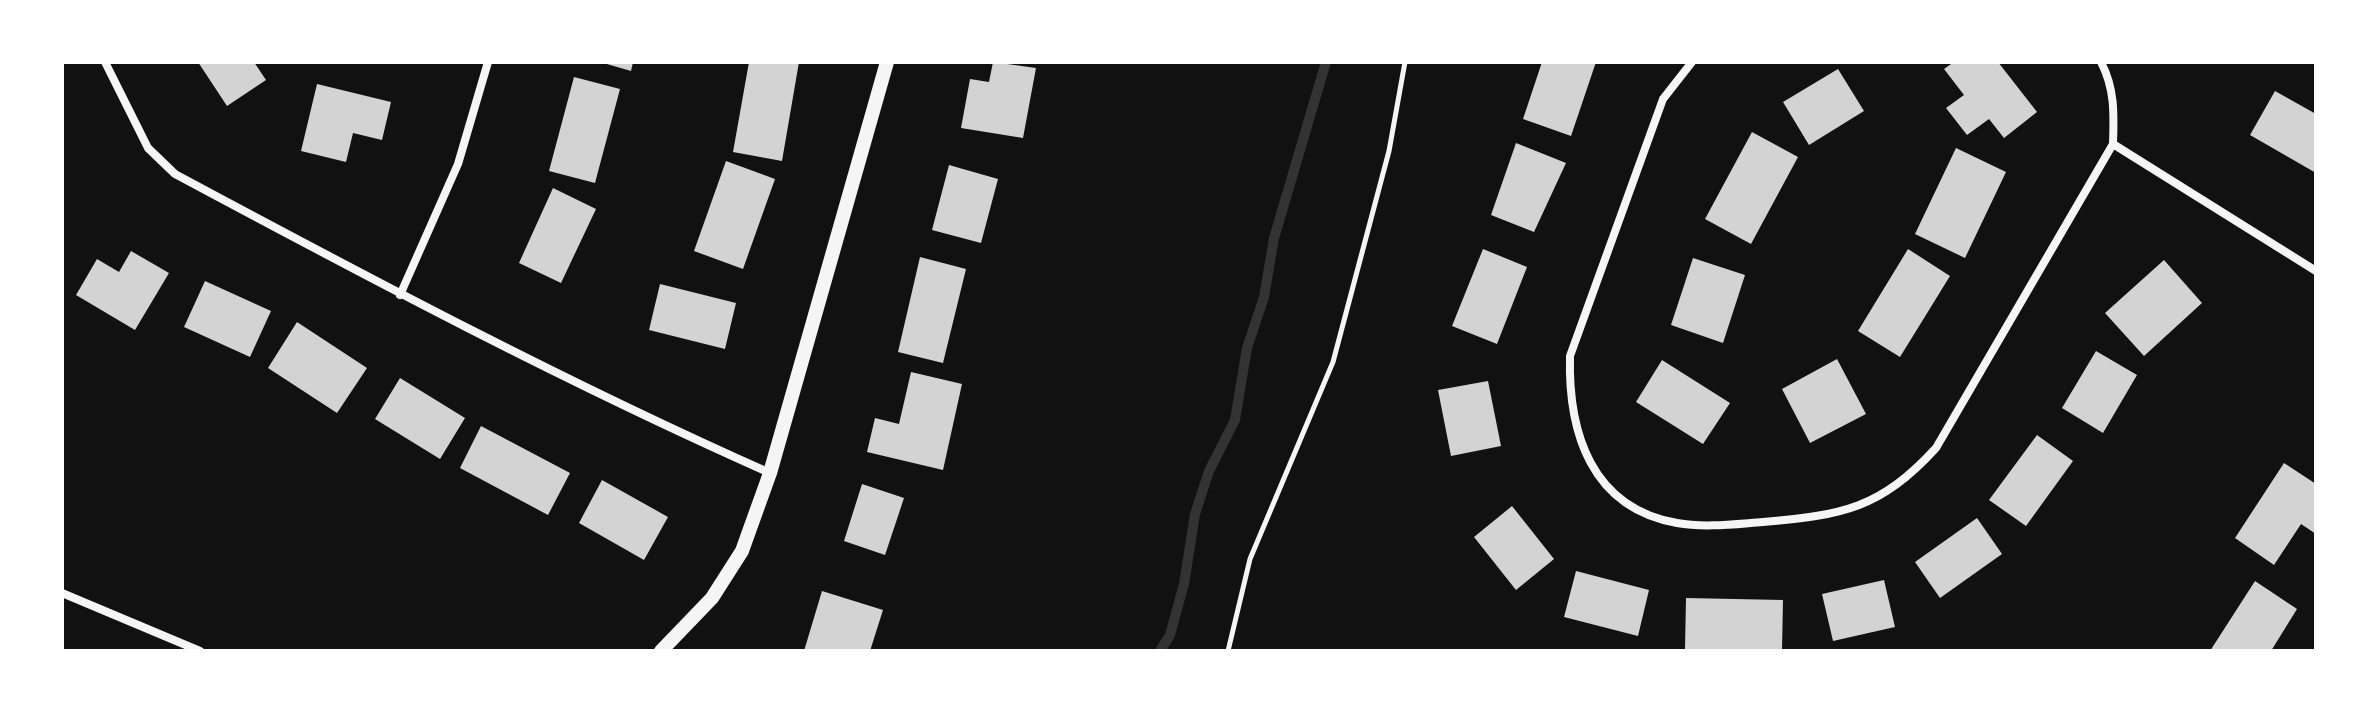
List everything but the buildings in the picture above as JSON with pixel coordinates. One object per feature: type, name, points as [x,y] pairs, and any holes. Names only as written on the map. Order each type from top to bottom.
[{"type":"street","points":[[105,62],[148,148],[175,174],[400,295],[638,414],[770,473]]},
{"type":"street","points":[[400,295],[458,164],[488,62]]},
{"type":"street","points":[[661,651],[712,598],[742,551],[770,473],[887,62]]},
{"type":"street","points":[[1692,62],[1663,99],[1570,356],[1569,391],[1578,441],[1598,477],[1633,506],[1677,523],[1725,525],[1821,517],[1860,506],[1905,482],[1936,448],[2113,144],[2114,102],[2110,78],[2101,62]]},
{"type":"street","points":[[2113,144],[2316,271]]},
{"type":"street","points":[[62,593],[200,651]]},
{"type":"path","points":[[1228,651],[1250,559],[1333,362],[1389,151],[1405,62]]},
{"type":"waterway","points":[[1160,651],[1170,635],[1184,584],[1195,514],[1209,471],[1235,420],[1247,348],[1264,297],[1274,238],[1326,62]]}]
